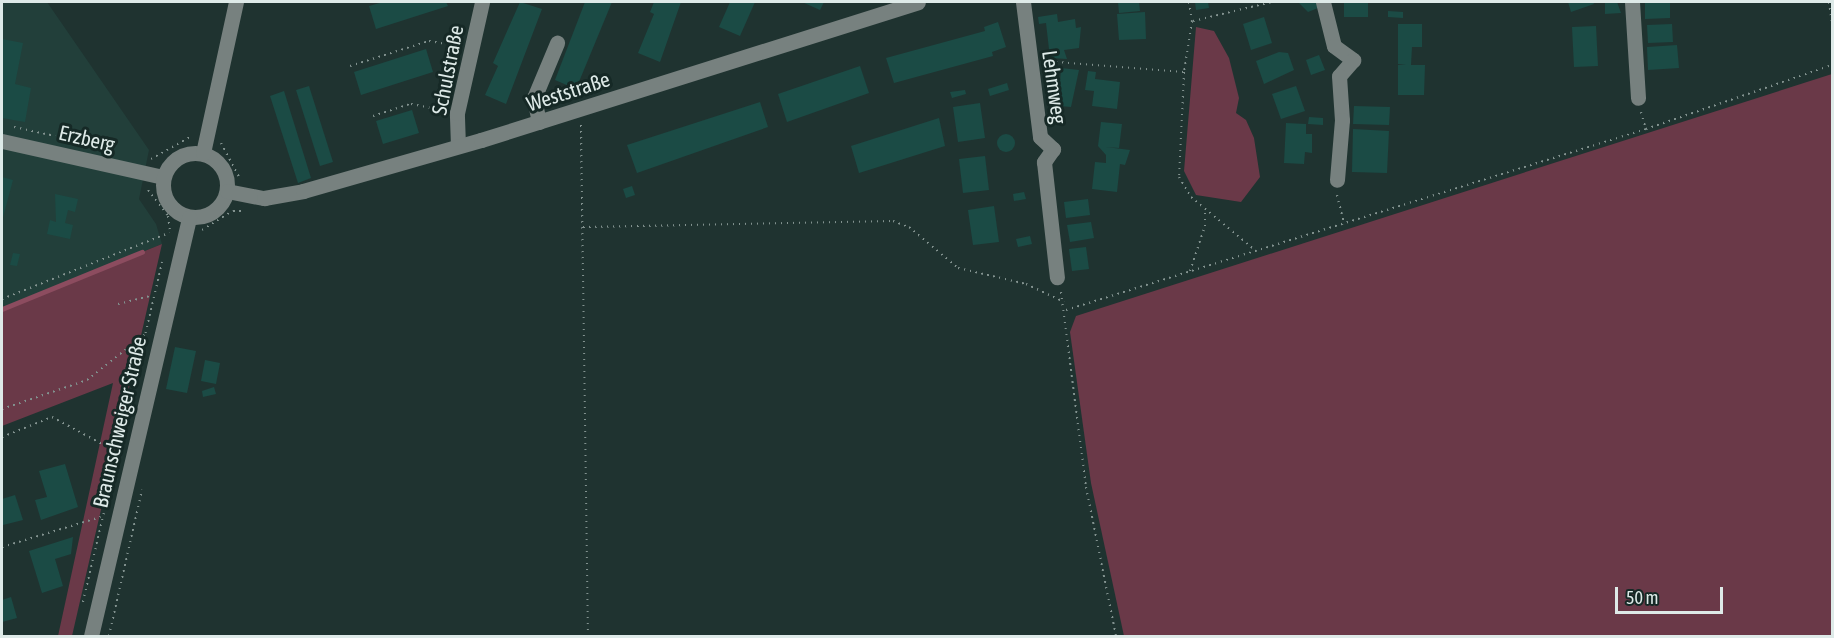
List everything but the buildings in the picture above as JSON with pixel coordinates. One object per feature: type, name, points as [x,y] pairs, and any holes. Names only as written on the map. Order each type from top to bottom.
[{"type":"street","points":[[203,153],[236,2]]},
{"type":"street","name":"Schulstraße","points":[[459,146],[457,113],[482,2]]},
{"type":"street","name":"Weststraße","points":[[226,191],[282,197],[578,110],[918,2]]},
{"type":"street","name":"Lehmweg","points":[[1023,2],[1041,137],[1053,149],[1044,162],[1057,278]]},
{"type":"street","points":[[1323,2],[1334,46],[1353,60],[1339,76],[1342,120],[1337,180]]},
{"type":"street","points":[[1632,2],[1638,98]]},
{"type":"street","points":[[538,122],[534,98],[557,43]]},
{"type":"street","name":"Erzberg","points":[[2,141],[163,177]]},
{"type":"street","points":[[203,153],[222,168],[226,191],[213,212],[189,217],[167,202],[163,177],[178,157],[203,153]]},
{"type":"street","name":"Braunschweiger Straße","points":[[92,636],[189,217]]},
{"type":"path","points":[[1189,2],[1192,21],[1184,72],[1179,177],[1205,210],[1256,251]]},
{"type":"path","points":[[1192,21],[1272,2]]},
{"type":"path","points":[[1828,2],[1833,23]]},
{"type":"path","points":[[350,66],[429,41],[472,48]]},
{"type":"path","points":[[1029,59],[1184,72]]},
{"type":"path","points":[[1066,310],[1344,224],[1833,65]]},
{"type":"path","points":[[373,116],[411,104],[457,113]]},
{"type":"path","points":[[578,110],[583,130],[588,636]]},
{"type":"path","points":[[221,135],[225,156],[241,179]]},
{"type":"path","points":[[144,159],[164,156],[186,142]]},
{"type":"path","points":[[1337,180],[1344,224]]},
{"type":"path","points":[[140,187],[154,195],[168,216],[170,233],[167,243]]},
{"type":"path","points":[[1189,272],[1205,226],[1205,210]]},
{"type":"path","points":[[200,234],[225,214],[244,211]]},
{"type":"path","points":[[583,227],[894,221],[909,227],[958,268],[1026,284],[1064,302]]},
{"type":"path","points":[[2,299],[170,233]]},
{"type":"path","points":[[82,604],[164,253]]},
{"type":"path","points":[[1057,278],[1066,310],[1066,343],[1086,487],[1116,636]]},
{"type":"path","points":[[118,304],[153,295]]},
{"type":"path","points":[[2,409],[87,380],[144,335]]},
{"type":"path","points":[[2,437],[52,417],[117,452]]},
{"type":"path","points":[[2,547],[101,517]]},
{"type":"shaded area","points":[[2,2],[47,2],[149,150],[139,199],[156,224],[162,244],[2,309]]},
{"type":"shaded area","points":[[1196,27],[1214,31],[1229,58],[1239,98],[1236,113],[1246,120],[1254,138],[1260,177],[1241,202],[1196,195],[1184,171]]},
{"type":"shaded area","points":[[1832,74],[1832,636],[1124,636],[1091,483],[1070,332],[1076,316]]},
{"type":"shaded area","points":[[162,244],[72,636],[58,636],[113,383],[2,426],[2,309]]},
{"type":"waterway","points":[[2,309],[142,252]]}]
